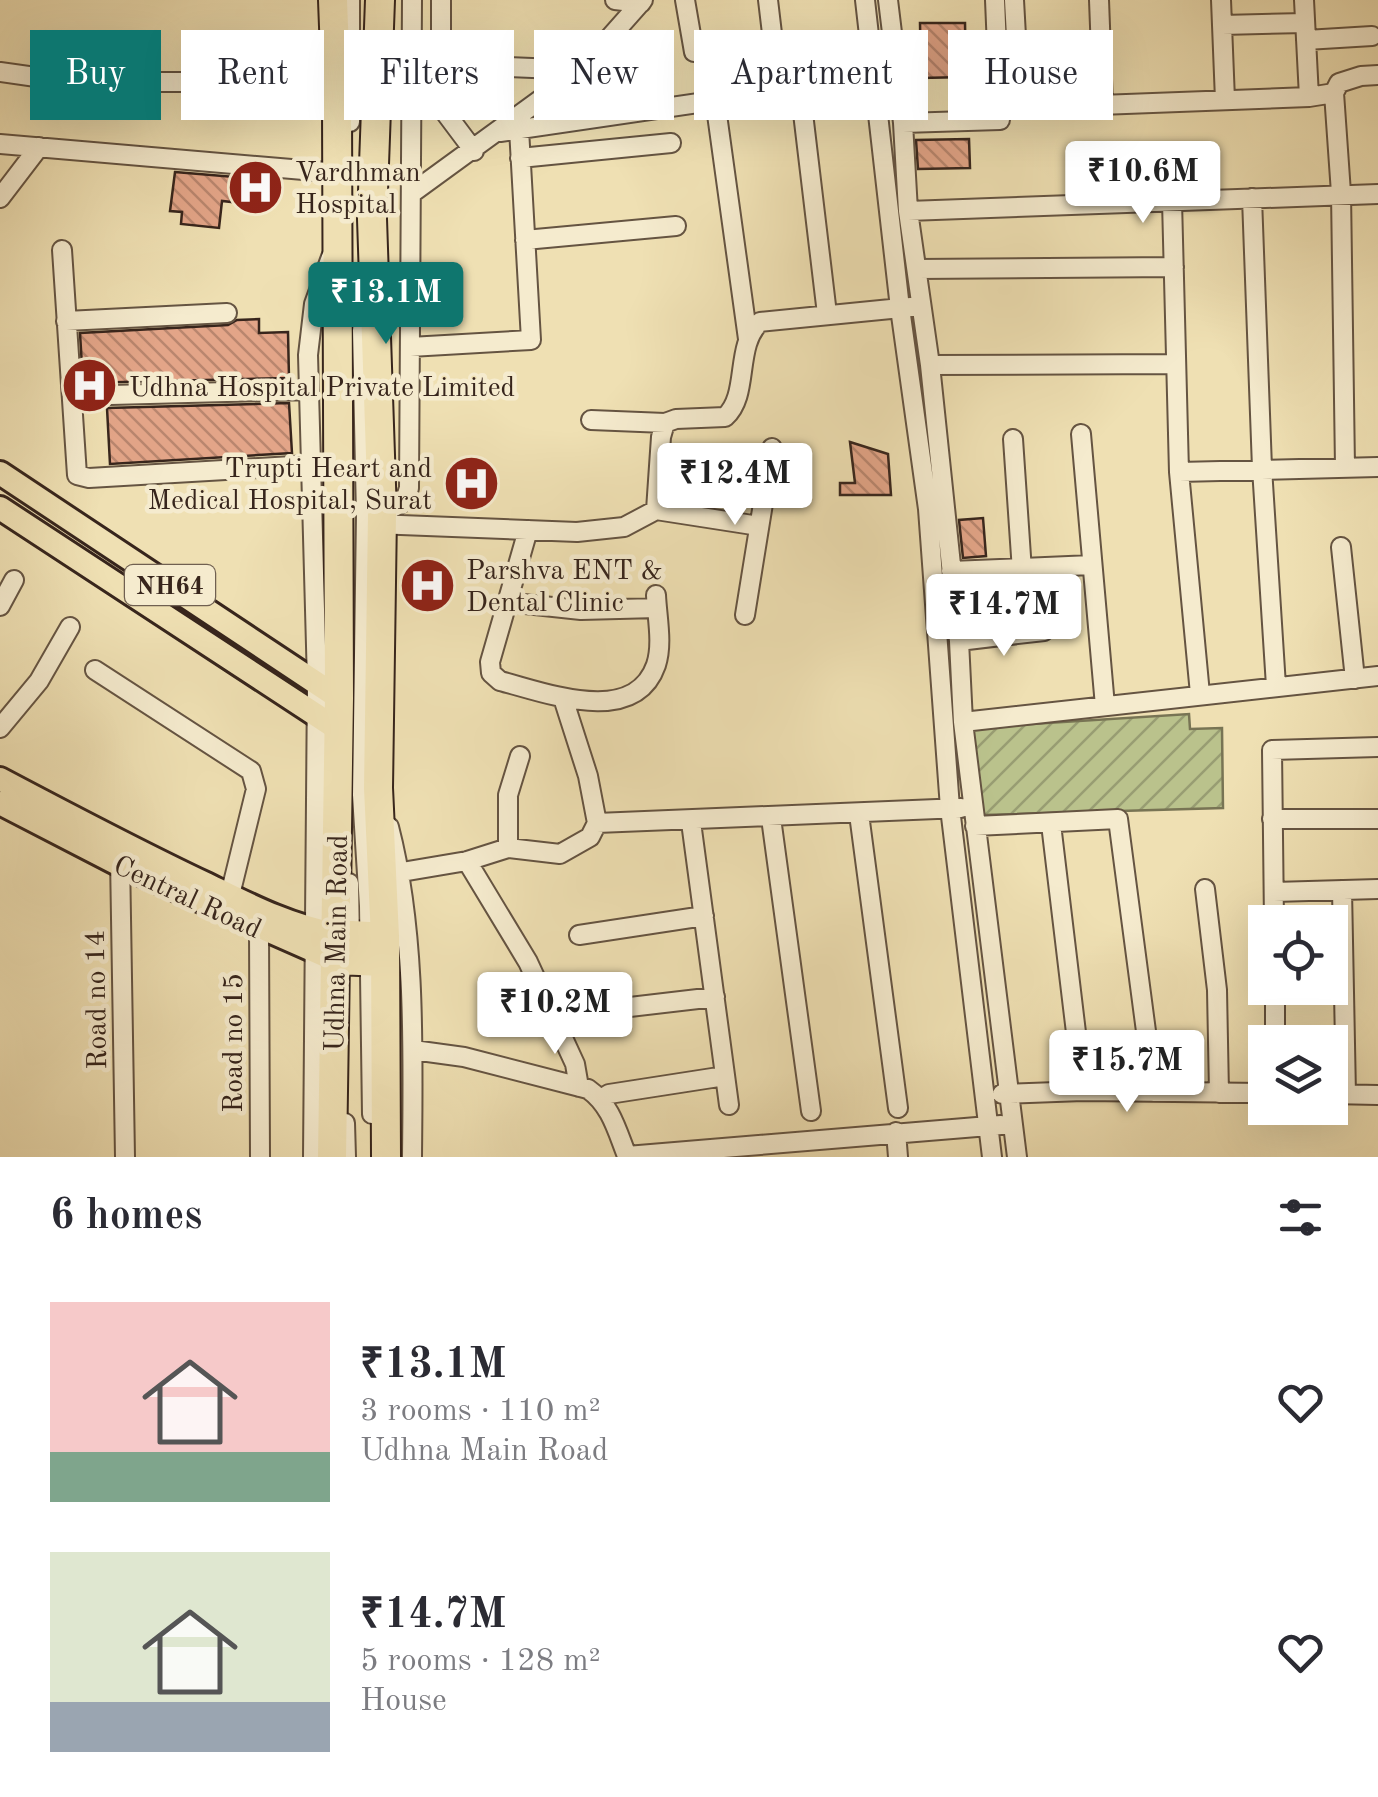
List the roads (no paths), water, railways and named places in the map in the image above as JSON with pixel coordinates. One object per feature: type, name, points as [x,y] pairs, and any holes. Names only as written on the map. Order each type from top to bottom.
[{"type":"highway","name":"Udhna Main Road","points":[[333,0],[345,30]]},
{"type":"highway","points":[[369,30],[380,0]]},
{"type":"highway","name":"Udhna Main Road","points":[[332,1157],[351,948],[328,706],[364,521],[337,243],[338,173],[347,120]]},
{"type":"highway","points":[[363,120],[375,311],[364,521],[378,788],[391,874],[351,948],[386,1157]]},
{"type":"main road","name":"NH64","points":[[0,473],[328,706]]},
{"type":"main road","name":"NH64","points":[[0,508],[328,706]]},
{"type":"main road","name":"Central Road","points":[[0,779],[120,854],[259,929],[351,948]]},
{"type":"main road","name":"Central Road","points":[[0,803],[351,948]]},
{"type":"street","points":[[350,0],[353,30]]},
{"type":"street","points":[[362,30],[367,0]]},
{"type":"street","points":[[364,521],[405,502],[409,488],[412,0]]},
{"type":"street","points":[[441,0],[441,30]]},
{"type":"street","points":[[615,0],[642,2]]},
{"type":"street","points":[[685,0],[694,52]]},
{"type":"street","points":[[768,0],[772,30]]},
{"type":"street","points":[[865,0],[868,30]]},
{"type":"street","points":[[888,0],[891,30]]},
{"type":"street","points":[[995,0],[1000,120],[903,122],[908,211],[930,365],[959,641],[962,722],[1017,1157]]},
{"type":"street","points":[[1014,0],[1016,30]]},
{"type":"street","points":[[1098,0],[1099,30]]},
{"type":"street","points":[[1221,0],[1225,100]]},
{"type":"street","points":[[1304,0],[1308,97]]},
{"type":"street","points":[[617,30],[642,2]]},
{"type":"street","points":[[1222,26],[1372,36]]},
{"type":"street","points":[[0,72],[71,82],[221,82],[344,64]]},
{"type":"street","points":[[1346,467],[1334,93],[1339,83],[1378,75]]},
{"type":"street","points":[[1113,104],[1334,93]]},
{"type":"street","points":[[509,131],[694,103]]},
{"type":"street","points":[[412,194],[509,131],[534,110]]},
{"type":"street","points":[[346,1157],[344,1080],[364,521],[358,120]]},
{"type":"street","points":[[451,120],[474,151]]},
{"type":"street","points":[[590,420],[665,423],[676,418],[730,414],[748,339],[717,120]]},
{"type":"street","points":[[804,120],[827,314]]},
{"type":"street","points":[[878,120],[928,509],[950,808],[992,1157]]},
{"type":"street","points":[[410,347],[532,340],[520,158],[509,131]]},
{"type":"street","points":[[520,158],[671,142]]},
{"type":"street","points":[[0,144],[338,173]]},
{"type":"street","points":[[0,198],[39,148]]},
{"type":"street","points":[[908,211],[1378,194]]},
{"type":"street","points":[[1252,198],[1262,468],[1276,686]]},
{"type":"street","points":[[1172,201],[1180,472],[1200,694]]},
{"type":"street","points":[[526,240],[676,226]]},
{"type":"street","points":[[328,706],[309,465],[310,321],[337,243]]},
{"type":"street","points":[[62,250],[75,471],[82,478],[309,465]]},
{"type":"street","points":[[916,269],[1174,267]]},
{"type":"street","points":[[748,339],[760,322],[921,306]]},
{"type":"street","points":[[375,311],[410,312]]},
{"type":"street","points":[[66,321],[227,313]]},
{"type":"street","points":[[930,365],[1176,364]]},
{"type":"street","points":[[72,396],[309,390]]},
{"type":"street","points":[[656,510],[665,423]]},
{"type":"street","points":[[1081,434],[1104,706]]},
{"type":"street","points":[[1013,440],[1022,571]]},
{"type":"street","points":[[745,615],[772,448]]},
{"type":"street","points":[[1180,472],[1378,467]]},
{"type":"street","points":[[364,521],[577,532],[624,527],[656,510],[759,526]]},
{"type":"street","points":[[506,602],[581,610],[656,602],[656,665],[647,681],[626,697],[589,704],[500,681],[491,673],[492,648],[506,602],[528,530]]},
{"type":"street","points":[[1341,547],[1355,679]]},
{"type":"street","points":[[951,571],[1022,571],[1092,565]]},
{"type":"street","points":[[0,606],[14,580]]},
{"type":"street","points":[[0,728],[39,681],[70,627]]},
{"type":"street","points":[[959,641],[1044,630]]},
{"type":"street","points":[[95,670],[251,770],[256,790],[230,896]]},
{"type":"street","points":[[962,722],[1378,676]]},
{"type":"street","points":[[412,1157],[413,1050],[391,874],[467,861],[508,848],[560,854],[590,838],[597,823],[588,776],[563,698]]},
{"type":"street","points":[[1274,905],[1272,750],[1378,747]]},
{"type":"street","points":[[508,848],[508,795],[520,756]]},
{"type":"street","points":[[597,823],[692,822],[950,808],[974,816],[1051,824],[1118,819],[1154,1092]]},
{"type":"street","points":[[859,814],[898,1108]]},
{"type":"street","points":[[771,818],[811,1111]]},
{"type":"street","points":[[1272,819],[1378,819]]},
{"type":"street","points":[[692,822],[729,1105]]},
{"type":"street","points":[[1051,824],[1083,1090]]},
{"type":"street","name":"Road no 14","points":[[120,854],[125,1157]]},
{"type":"street","points":[[467,861],[528,962],[575,1064],[579,1087]]},
{"type":"street","points":[[1204,890],[1217,990],[1219,1093]]},
{"type":"street","points":[[1339,1025],[1342,890]]},
{"type":"street","points":[[1274,892],[1378,890]]},
{"type":"street","points":[[579,935],[704,916]]},
{"type":"street","name":"Road no 15","points":[[259,929],[260,1157]]},
{"type":"street","points":[[313,1157],[351,948]]},
{"type":"street","points":[[351,948],[373,1157]]},
{"type":"street","points":[[596,1011],[715,997]]},
{"type":"street","points":[[413,1050],[464,1057],[579,1087],[602,1098],[627,1156],[819,1148],[896,1132],[1015,1124]]},
{"type":"street","points":[[602,1098],[725,1076]]},
{"type":"street","points":[[986,1096],[1083,1090],[1248,1093]]},
{"type":"street","points":[[1348,1095],[1378,1095]]},
{"type":"street","points":[[896,1132],[898,1157]]},
{"type":"place","name":"Vardhman Hospital","points":[[256,187]]},
{"type":"place","name":"Udhna Hospital Private Limited","points":[[90,386]]},
{"type":"place","name":"Trupti Heart and Medical Hospital, Surat","points":[[471,483]]},
{"type":"place","name":"Parshva ENT & Dental Clinic","points":[[427,585]]}]
